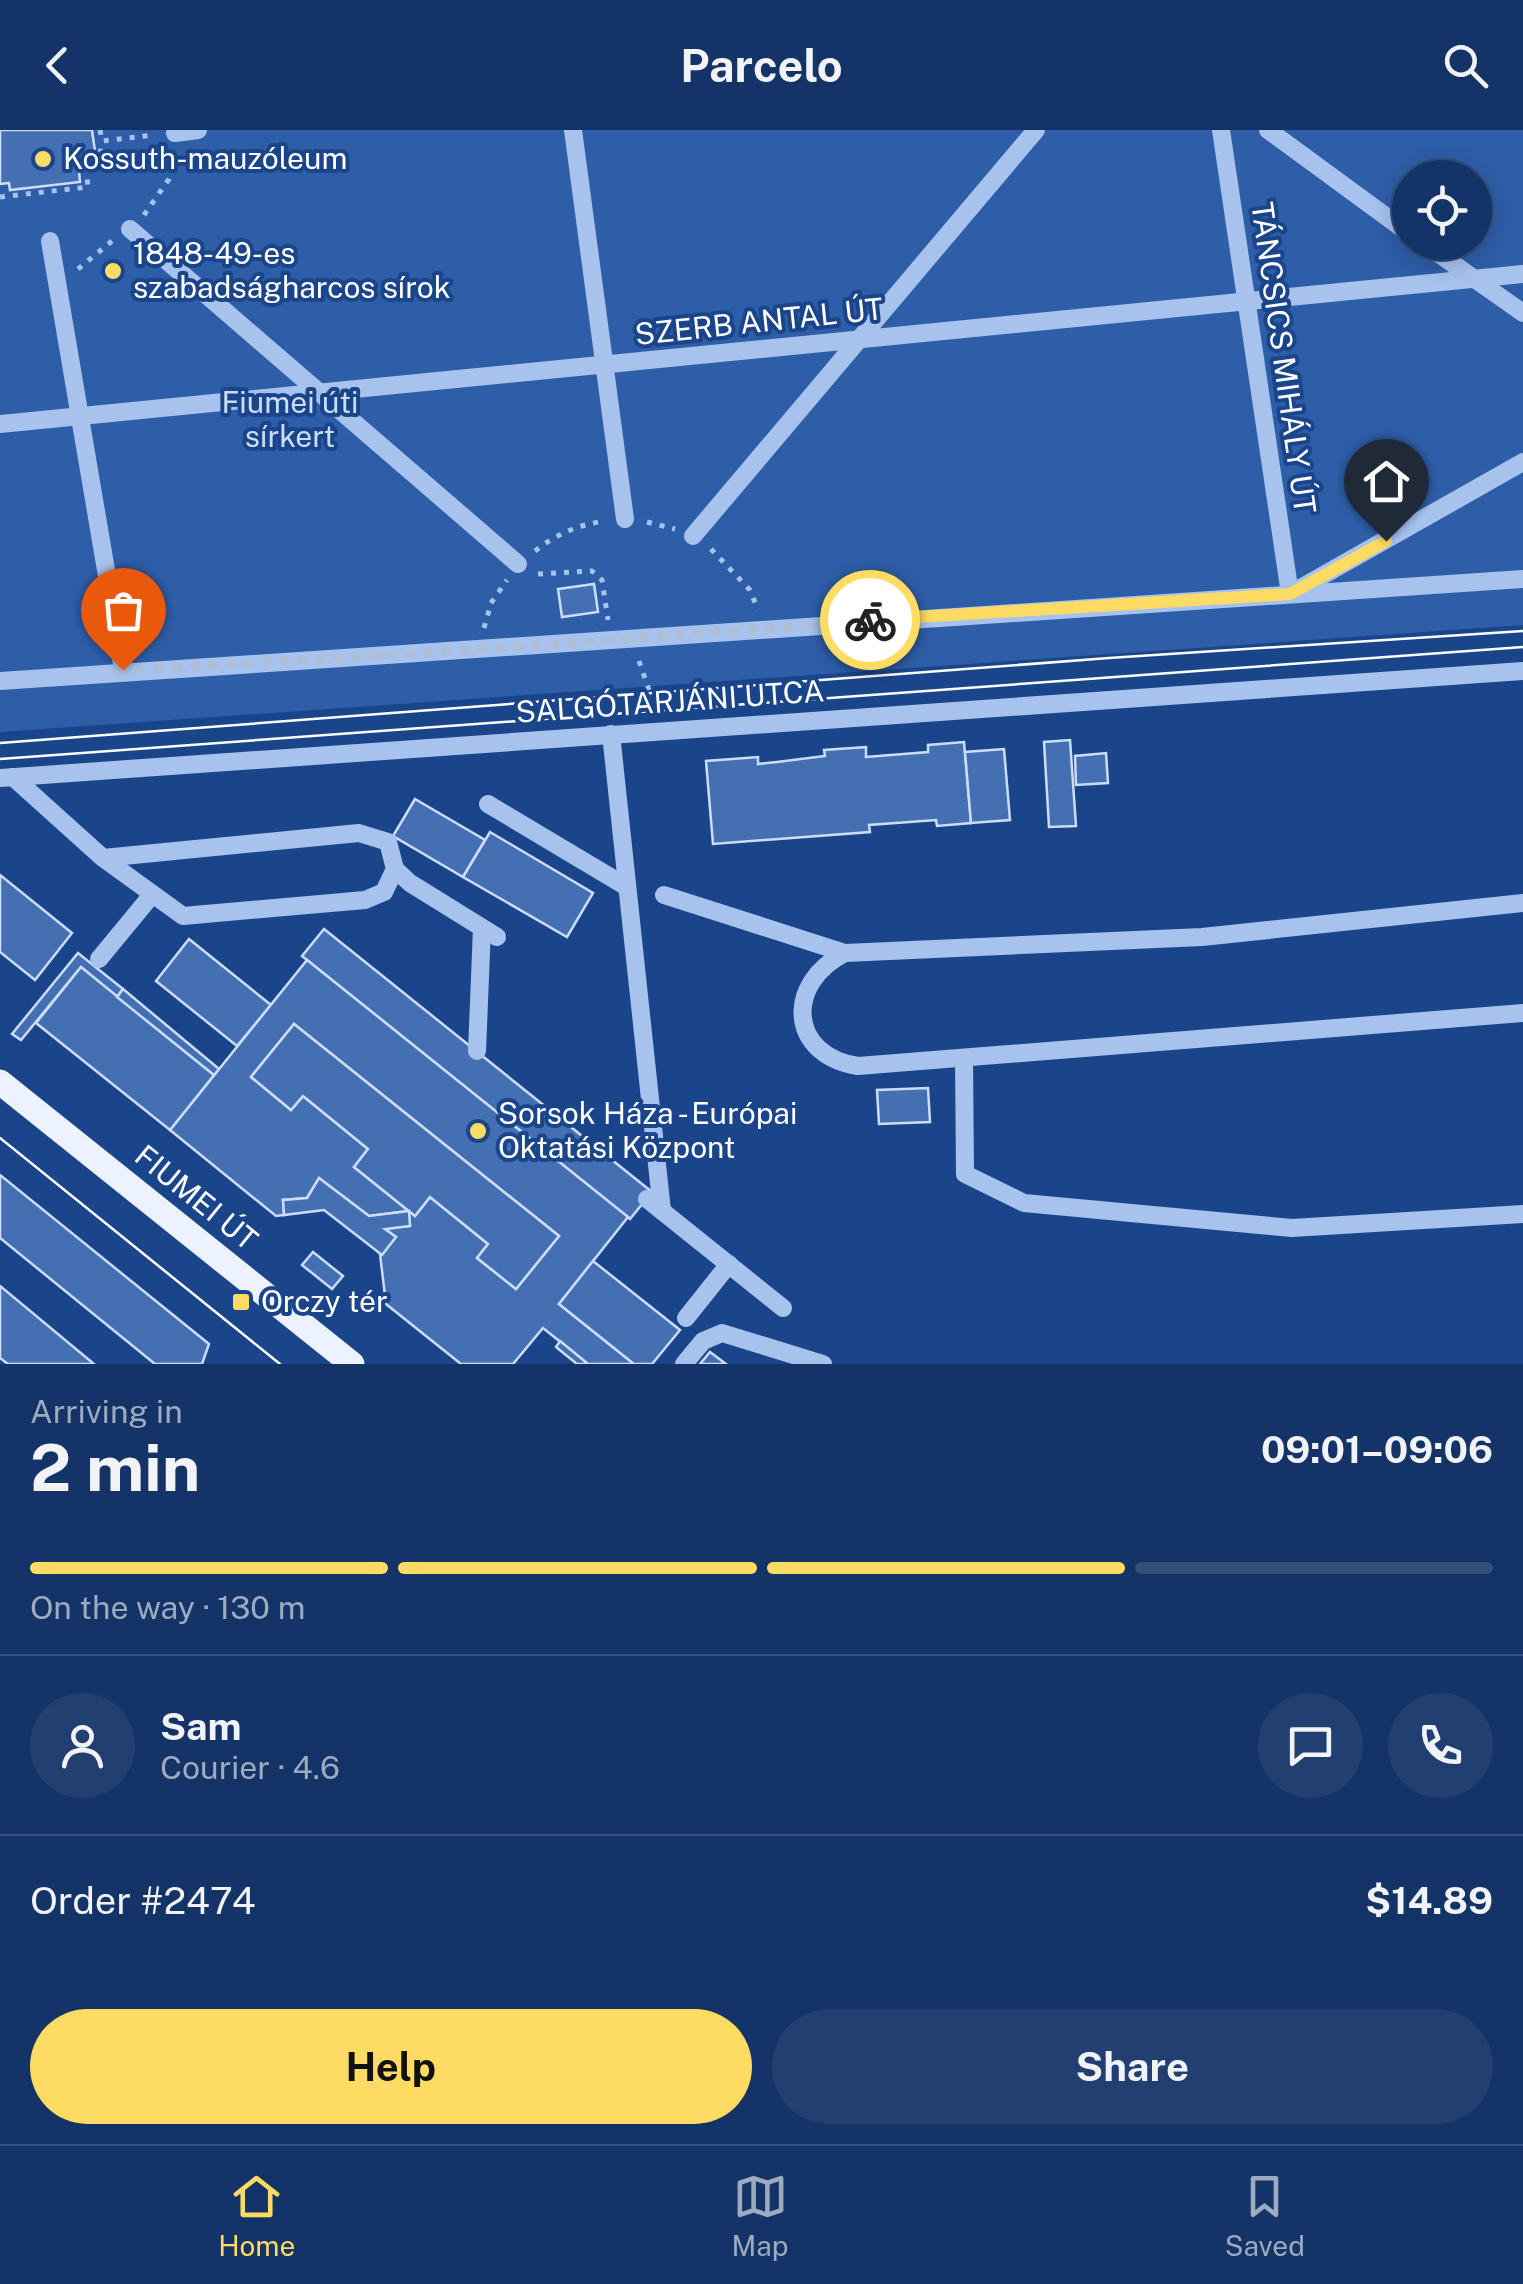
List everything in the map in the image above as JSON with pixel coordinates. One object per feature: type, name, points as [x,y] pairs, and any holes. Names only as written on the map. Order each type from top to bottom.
[{"type":"main road","name":"FIUMEI ÚT","points":[[0,1082],[352,1364]]},
{"type":"street","points":[[175,133],[198,130]]},
{"type":"street","points":[[573,130],[625,518]]},
{"type":"street","points":[[693,536],[1036,130]]},
{"type":"street","name":"TÁNCSICS MIHÁLY ÚT","points":[[1221,130],[1290,594]]},
{"type":"street","points":[[1268,130],[1392,221]]},
{"type":"street","points":[[130,229],[518,564]]},
{"type":"street","points":[[50,242],[123,670]]},
{"type":"street","points":[[1446,260],[1523,312]]},
{"type":"street","name":"SZERB ANTAL ÚT","points":[[0,424],[1523,274]]},
{"type":"street","points":[[1290,594],[1523,462]]},
{"type":"street","points":[[0,681],[626,640],[765,626],[1523,579]]},
{"type":"street","name":"SALGÓTARJÁNI UTCA","points":[[6,777],[1523,671]]},
{"type":"street","points":[[611,734],[662,1211]]},
{"type":"street","points":[[6,777],[151,896],[183,916],[365,900],[384,892],[395,868]]},
{"type":"street","points":[[488,804],[628,887]]},
{"type":"street","points":[[103,858],[359,833],[388,842],[395,868],[410,883],[489,932],[478,1051]]},
{"type":"street","points":[[664,895],[845,953],[1202,937],[1523,903]]},
{"type":"street","points":[[100,959],[151,896]]},
{"type":"street","points":[[845,953],[815,973],[804,993],[808,1036],[820,1053],[858,1066],[1523,1012]]},
{"type":"street","points":[[964,1058],[966,1174],[1024,1203],[1292,1228],[1523,1214]]},
{"type":"street","points":[[647,1198],[783,1308]]},
{"type":"street","points":[[686,1318],[729,1264]]},
{"type":"street","points":[[684,1364],[703,1340],[722,1333],[823,1364]]},
{"type":"path","points":[[0,197],[88,186],[86,168],[99,161],[100,130]]},
{"type":"path","points":[[102,141],[154,135]]},
{"type":"path","points":[[478,650],[491,604],[518,564],[549,539],[586,524],[625,518],[660,524],[693,536],[725,559],[750,590],[765,626]]},
{"type":"path","points":[[518,564],[528,572],[548,576],[592,571],[602,580],[608,620],[626,640],[650,690]]},
{"type":"green space","name":"Fiumei úti sírkert","points":[[0,130],[1523,130],[1523,625],[0,732]]},
{"type":"building","name":"Kossuth-mauzóleum","points":[[0,130],[92,130],[96,158],[78,160],[80,182],[10,190],[9,183],[0,184]]},
{"type":"building","points":[[594,584],[598,612],[562,617],[558,589]]},
{"type":"building","points":[[1070,740],[1076,826],[1049,827],[1044,742]]},
{"type":"building","points":[[964,742],[971,823],[937,826],[936,820],[869,825],[870,832],[713,844],[706,761],[758,757],[758,764],[825,756],[824,750],[866,747],[866,757],[928,752],[928,745]]},
{"type":"building","points":[[1004,749],[1010,820],[971,823],[965,752]]},
{"type":"building","points":[[1106,753],[1108,783],[1076,785],[1075,756]]},
{"type":"building","points":[[415,799],[485,840],[463,877],[393,836]]},
{"type":"building","points":[[490,832],[593,893],[567,937],[463,877]]},
{"type":"building","points":[[0,875],[72,933],[35,980],[0,952]]},
{"type":"building","points":[[324,929],[652,1192],[630,1219],[302,956]]},
{"type":"building","points":[[189,939],[271,1005],[237,1046],[156,981]]},
{"type":"building","points":[[78,953],[123,989],[117,997],[81,967],[21,1040],[12,1034]]},
{"type":"building","points":[[307,960],[628,1217],[559,1304],[634,1364],[588,1364],[543,1328],[513,1364],[461,1364],[386,1304],[380,1254],[396,1237],[385,1229],[410,1226],[409,1211],[369,1216],[319,1178],[307,1198],[283,1200],[284,1215],[276,1216],[170,1130]],"holes":[[[294,1024],[559,1236],[516,1289],[477,1258],[488,1244],[430,1197],[415,1216],[354,1167],[368,1149],[303,1096],[291,1110],[251,1077]]]},
{"type":"building","points":[[81,967],[214,1075],[170,1130],[36,1023]]},
{"type":"building","points":[[123,989],[219,1069],[214,1075],[117,997]]},
{"type":"building","points":[[294,1024],[559,1236],[516,1289],[477,1258],[488,1244],[430,1197],[415,1216],[354,1167],[368,1149],[303,1096],[291,1110],[251,1077]]},
{"type":"building","points":[[928,1088],[930,1122],[879,1124],[877,1090]]},
{"type":"building","points":[[0,1175],[209,1344],[202,1364],[155,1364],[0,1238]]},
{"type":"building","points":[[319,1178],[369,1216],[409,1211],[410,1226],[385,1229],[396,1237],[382,1255],[324,1210],[284,1215],[283,1200],[307,1198]]},
{"type":"building","points":[[313,1252],[343,1276],[332,1289],[302,1265]]},
{"type":"building","points":[[593,1261],[680,1330],[652,1364],[634,1364],[559,1304]]},
{"type":"building","points":[[0,1286],[94,1364],[8,1364],[0,1358]]},
{"type":"building","points":[[560,1341],[588,1364],[577,1364],[556,1347]]},
{"type":"building","points":[[710,1352],[726,1364],[700,1364]]},
{"type":"tram line","points":[[0,743],[1109,658],[1523,631]]},
{"type":"tram line","points":[[0,759],[1523,647]]},
{"type":"tram line","points":[[0,1138],[280,1364]]},
{"type":"way so far","points":[[123,670],[478,650],[870,620]]},
{"type":"place","name":"Kossuth-mauzóleum","points":[[43,159]]},
{"type":"place","name":"1848-49-es szabadságharcos sírok","points":[[113,271]]},
{"type":"place","name":"Sorsok Háza - Európai Oktatási Központ","points":[[478,1131]]},
{"type":"place","name":"Orczy tér","points":[[241,1302]]},
{"type":"route","points":[[870,620],[1290,594],[1386,541]]}]
